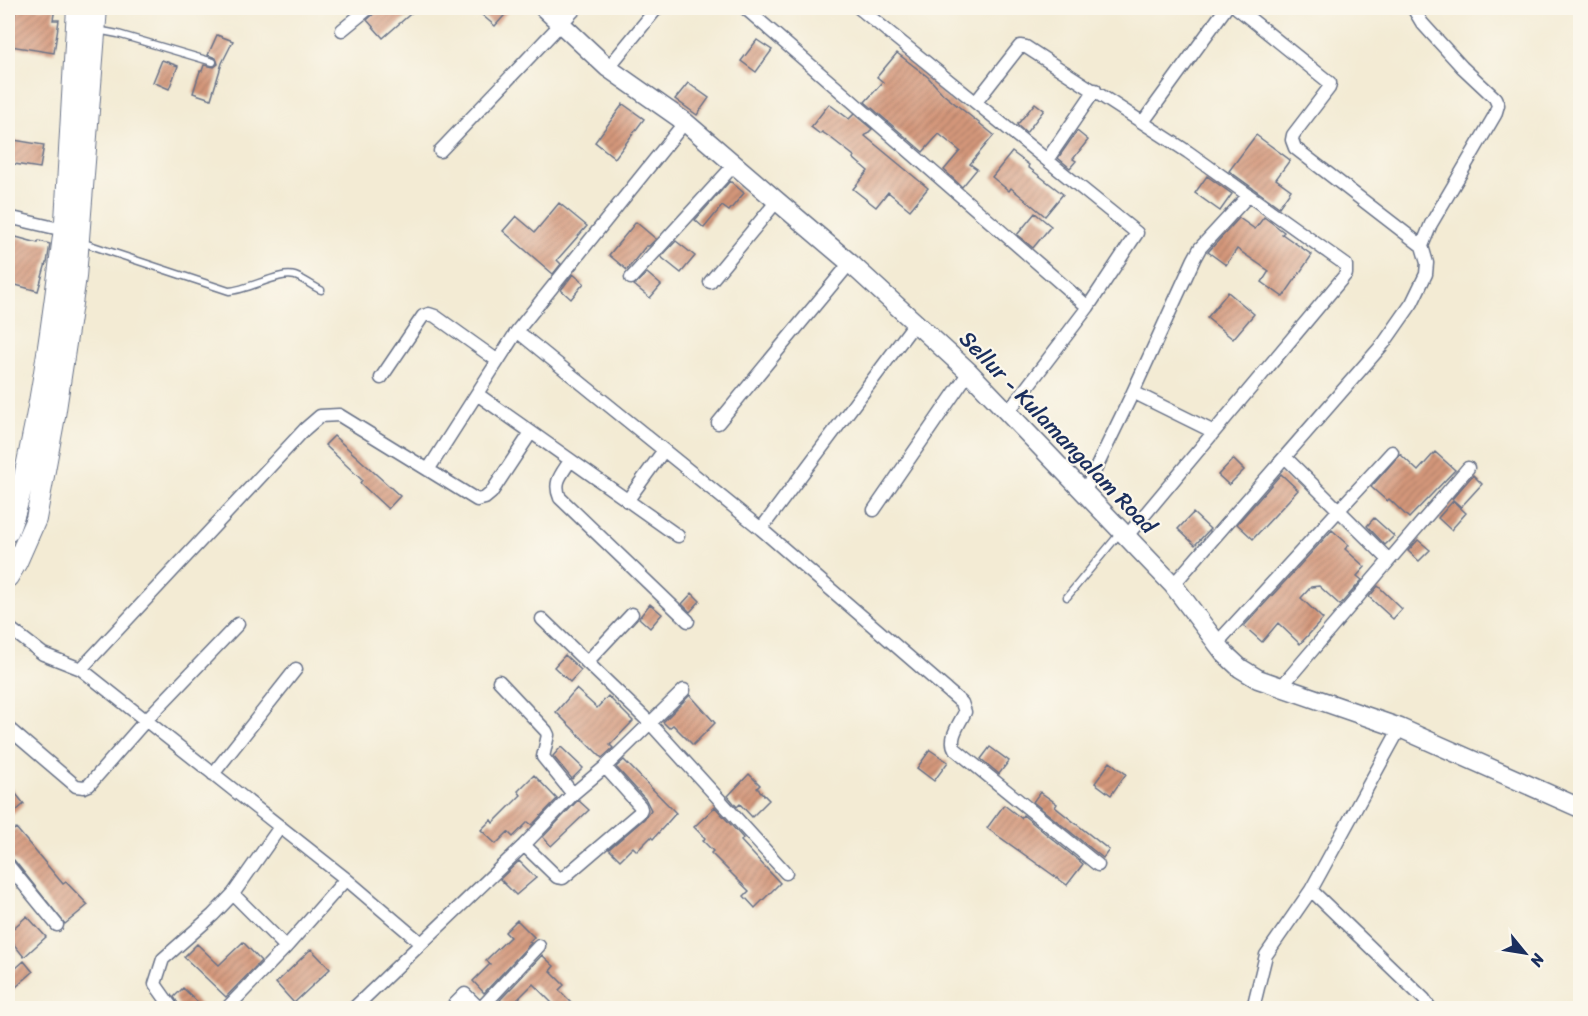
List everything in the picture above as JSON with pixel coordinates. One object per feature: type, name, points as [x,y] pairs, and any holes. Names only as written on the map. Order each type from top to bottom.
[{"type":"main road","points":[[8,577],[36,519],[59,393],[76,277],[74,238],[77,8]]},
{"type":"main road","points":[[8,532],[16,513],[74,238],[102,31],[97,8]]},
{"type":"main road","name":"Sellur - Kulamangalam Road","points":[[544,8],[608,68],[685,122],[850,263],[969,372],[1173,585],[1225,654],[1240,668],[1258,679],[1400,728],[1581,808]]},
{"type":"street","points":[[342,30],[369,8]]},
{"type":"street","points":[[440,151],[576,8]]},
{"type":"street","points":[[608,68],[657,8]]},
{"type":"street","points":[[745,8],[1088,307]]},
{"type":"street","points":[[859,8],[1137,233],[1088,307],[1008,412]]},
{"type":"street","points":[[1143,122],[1226,8]]},
{"type":"street","points":[[1173,585],[1384,343],[1412,303],[1426,274],[1427,263],[1422,246],[1295,148],[1293,135],[1329,87],[1330,82],[1237,8]]},
{"type":"street","points":[[1413,8],[1422,23],[1462,67],[1495,98],[1498,105],[1495,115],[1431,224],[1422,246]]},
{"type":"street","points":[[976,102],[1020,46],[1026,47],[1143,122],[1346,265],[1346,274],[1214,432],[1124,535]]},
{"type":"street","points":[[1047,160],[1095,90]]},
{"type":"street","points":[[428,470],[517,331],[685,122]]},
{"type":"street","points":[[631,278],[734,165]]},
{"type":"street","points":[[1084,493],[1200,248],[1248,196]]},
{"type":"street","points":[[710,282],[777,201]]},
{"type":"street","points":[[8,217],[74,238]]},
{"type":"street","points":[[718,423],[850,263]]},
{"type":"street","points":[[381,378],[423,316],[429,314],[498,361]]},
{"type":"street","points":[[761,529],[915,323]]},
{"type":"street","points":[[517,331],[761,529],[962,703],[965,712],[952,738],[955,749],[1098,865]]},
{"type":"street","points":[[874,510],[969,372]]},
{"type":"street","points":[[1133,392],[1214,432]]},
{"type":"street","points":[[477,394],[530,434],[678,536]]},
{"type":"street","points":[[81,669],[304,429],[320,416],[339,416],[477,500],[491,493],[530,434]]},
{"type":"street","points":[[627,501],[664,450]]},
{"type":"street","points":[[1217,644],[1392,452]]},
{"type":"street","points":[[1285,458],[1388,560]]},
{"type":"street","points":[[570,461],[557,482],[556,490],[560,498],[688,621]]},
{"type":"street","points":[[1281,687],[1468,468]]},
{"type":"street","points":[[587,662],[632,614]]},
{"type":"street","points":[[542,619],[650,723],[786,873]]},
{"type":"street","points":[[8,728],[76,786],[89,785],[146,720],[238,624]]},
{"type":"street","points":[[9,631],[43,654],[81,669],[346,879],[421,942]]},
{"type":"street","points":[[213,774],[296,669]]},
{"type":"street","points":[[499,681],[546,731],[547,741],[543,757],[573,794]]},
{"type":"street","points":[[354,1008],[524,845],[573,794],[605,767],[684,690]]},
{"type":"street","points":[[1253,1008],[1266,955],[1311,890],[1400,728]]},
{"type":"street","points":[[524,845],[557,877],[563,878],[639,813],[640,806],[605,767]]},
{"type":"street","points":[[172,1008],[155,984],[163,958],[213,915],[232,894],[280,827]]},
{"type":"street","points":[[8,865],[57,925]]},
{"type":"street","points":[[227,1008],[346,879]]},
{"type":"street","points":[[1311,890],[1424,999],[1430,1008]]},
{"type":"street","points":[[232,894],[285,947]]},
{"type":"street","points":[[451,1008],[465,994],[480,1008],[540,946]]},
{"type":"lane","points":[[102,31],[213,62]]},
{"type":"lane","points":[[74,238],[229,291],[242,290],[282,275],[294,276],[321,290]]},
{"type":"lane","points":[[1067,597],[1124,535]]},
{"type":"building","points":[[16,8],[55,8],[53,20],[59,20],[54,53],[10,46]]},
{"type":"building","points":[[380,8],[417,8],[383,38],[367,20]]},
{"type":"building","points":[[488,8],[511,8],[495,26],[482,15]]},
{"type":"building","points":[[217,35],[233,41],[222,63],[211,99],[193,93],[204,65],[214,67],[218,64],[216,58],[208,55]]},
{"type":"building","points":[[757,40],[772,50],[756,72],[741,61]]},
{"type":"building","points":[[897,53],[994,135],[970,164],[977,169],[962,187],[944,170],[960,151],[939,134],[923,152],[865,102],[883,82],[877,77]]},
{"type":"building","points":[[162,60],[178,66],[169,89],[153,82]]},
{"type":"building","points":[[688,83],[709,98],[697,115],[675,99]]},
{"type":"building","points":[[1035,103],[1044,110],[1026,133],[1017,125]]},
{"type":"building","points":[[623,104],[644,119],[615,158],[595,142]]},
{"type":"building","points":[[829,104],[849,119],[854,114],[872,129],[865,136],[928,188],[910,210],[888,192],[876,207],[853,189],[868,171],[853,158],[854,156],[831,138],[811,127]]},
{"type":"building","points":[[1077,131],[1088,140],[1073,159],[1076,161],[1070,168],[1058,158]]},
{"type":"building","points":[[1256,135],[1290,160],[1276,179],[1291,190],[1279,207],[1229,171]]},
{"type":"building","points":[[8,139],[44,145],[40,168],[8,163]]},
{"type":"building","points":[[1012,152],[1063,194],[1045,216],[1011,188],[1009,191],[992,177]]},
{"type":"building","points":[[1207,176],[1232,194],[1220,211],[1195,193]]},
{"type":"building","points":[[730,181],[744,193],[729,211],[722,206],[704,228],[695,220]]},
{"type":"building","points":[[559,203],[587,226],[557,260],[561,264],[553,274],[503,231],[516,216],[535,232]]},
{"type":"building","points":[[1035,213],[1051,226],[1033,248],[1017,235]]},
{"type":"building","points":[[1264,217],[1284,232],[1282,234],[1312,255],[1283,297],[1262,282],[1269,271],[1237,249],[1226,265],[1208,252],[1239,218],[1255,229]]},
{"type":"building","points":[[636,222],[656,239],[646,246],[627,270],[609,255]]},
{"type":"building","points":[[16,237],[50,244],[38,291],[8,283],[8,268]]},
{"type":"building","points":[[676,241],[695,256],[681,273],[661,257]]},
{"type":"building","points":[[647,273],[661,285],[650,298],[634,285]]},
{"type":"building","points":[[573,274],[584,283],[571,299],[561,290]]},
{"type":"building","points":[[1228,292],[1254,314],[1233,339],[1207,318]]},
{"type":"building","points":[[334,436],[400,496],[388,509],[360,483],[362,480],[325,445]]},
{"type":"building","points":[[1435,452],[1455,470],[1409,518],[1389,499],[1387,501],[1371,487],[1400,454],[1418,471]]},
{"type":"building","points":[[1233,459],[1244,470],[1229,485],[1218,475]]},
{"type":"building","points":[[1281,474],[1298,490],[1253,539],[1237,524]]},
{"type":"building","points":[[1473,475],[1482,484],[1461,507],[1452,499]]},
{"type":"building","points":[[1453,501],[1466,513],[1451,530],[1438,518]]},
{"type":"building","points":[[1193,513],[1210,529],[1195,545],[1178,529]]},
{"type":"building","points":[[1374,518],[1394,536],[1385,545],[1367,526]]},
{"type":"building","points":[[1332,530],[1349,545],[1345,549],[1365,567],[1357,576],[1362,580],[1340,605],[1319,586],[1311,587],[1301,598],[1323,619],[1300,644],[1278,623],[1262,642],[1244,626]]},
{"type":"building","points":[[1418,540],[1430,550],[1419,561],[1408,551]]},
{"type":"building","points":[[1378,586],[1402,609],[1393,619],[1369,597]]},
{"type":"building","points":[[692,593],[700,601],[690,612],[682,604]]},
{"type":"building","points":[[650,604],[662,614],[650,628],[639,618]]},
{"type":"building","points":[[565,655],[581,670],[570,682],[554,667]]},
{"type":"building","points":[[576,689],[597,708],[608,696],[633,721],[610,745],[613,748],[602,758],[556,712]]},
{"type":"building","points":[[690,695],[715,723],[693,745],[673,725],[669,728],[663,722]]},
{"type":"building","points":[[561,747],[583,768],[572,779],[553,756]]},
{"type":"building","points":[[990,747],[1009,761],[999,774],[981,759]]},
{"type":"building","points":[[930,750],[948,762],[934,781],[917,768]]},
{"type":"building","points":[[624,760],[676,813],[653,839],[651,837],[637,851],[633,847],[620,860],[609,849],[644,819],[651,810],[646,800],[616,767]]},
{"type":"building","points":[[1110,762],[1126,774],[1111,795],[1095,783]]},
{"type":"building","points":[[749,774],[760,785],[757,788],[769,800],[752,817],[740,804],[737,807],[728,796]]},
{"type":"building","points":[[534,775],[557,799],[532,825],[528,822],[513,837],[508,832],[496,844],[481,830],[491,820],[493,823],[521,795],[518,791]]},
{"type":"building","points":[[8,784],[24,804],[8,818]]},
{"type":"building","points":[[1040,792],[1057,804],[1055,807],[1109,850],[1103,858],[1033,802]]},
{"type":"building","points":[[578,800],[589,810],[551,846],[543,837]]},
{"type":"building","points":[[1004,805],[1021,818],[1023,815],[1083,864],[1067,885],[987,828]]},
{"type":"building","points":[[715,807],[743,838],[741,841],[780,883],[755,908],[744,896],[749,891],[711,853],[713,851],[703,841],[705,838],[694,827]]},
{"type":"building","points":[[16,828],[63,884],[66,882],[88,905],[65,924],[14,860],[8,857],[8,835]]},
{"type":"building","points":[[519,861],[536,878],[516,895],[500,879]]},
{"type":"building","points":[[27,916],[46,937],[24,957],[8,937],[8,933]]},
{"type":"building","points":[[517,920],[534,937],[484,993],[473,981],[490,964],[486,960],[510,937],[505,932]]},
{"type":"building","points":[[243,942],[261,961],[226,997],[184,957],[197,944],[219,965]]},
{"type":"building","points":[[311,949],[330,969],[294,1003],[276,983]]},
{"type":"building","points":[[542,955],[554,966],[550,971],[564,985],[559,990],[577,1008],[557,1008],[533,984],[512,1008],[500,1000]]},
{"type":"building","points":[[24,961],[33,972],[8,994],[8,975]]},
{"type":"building","points":[[183,988],[204,1008],[180,1007],[174,997]]}]
